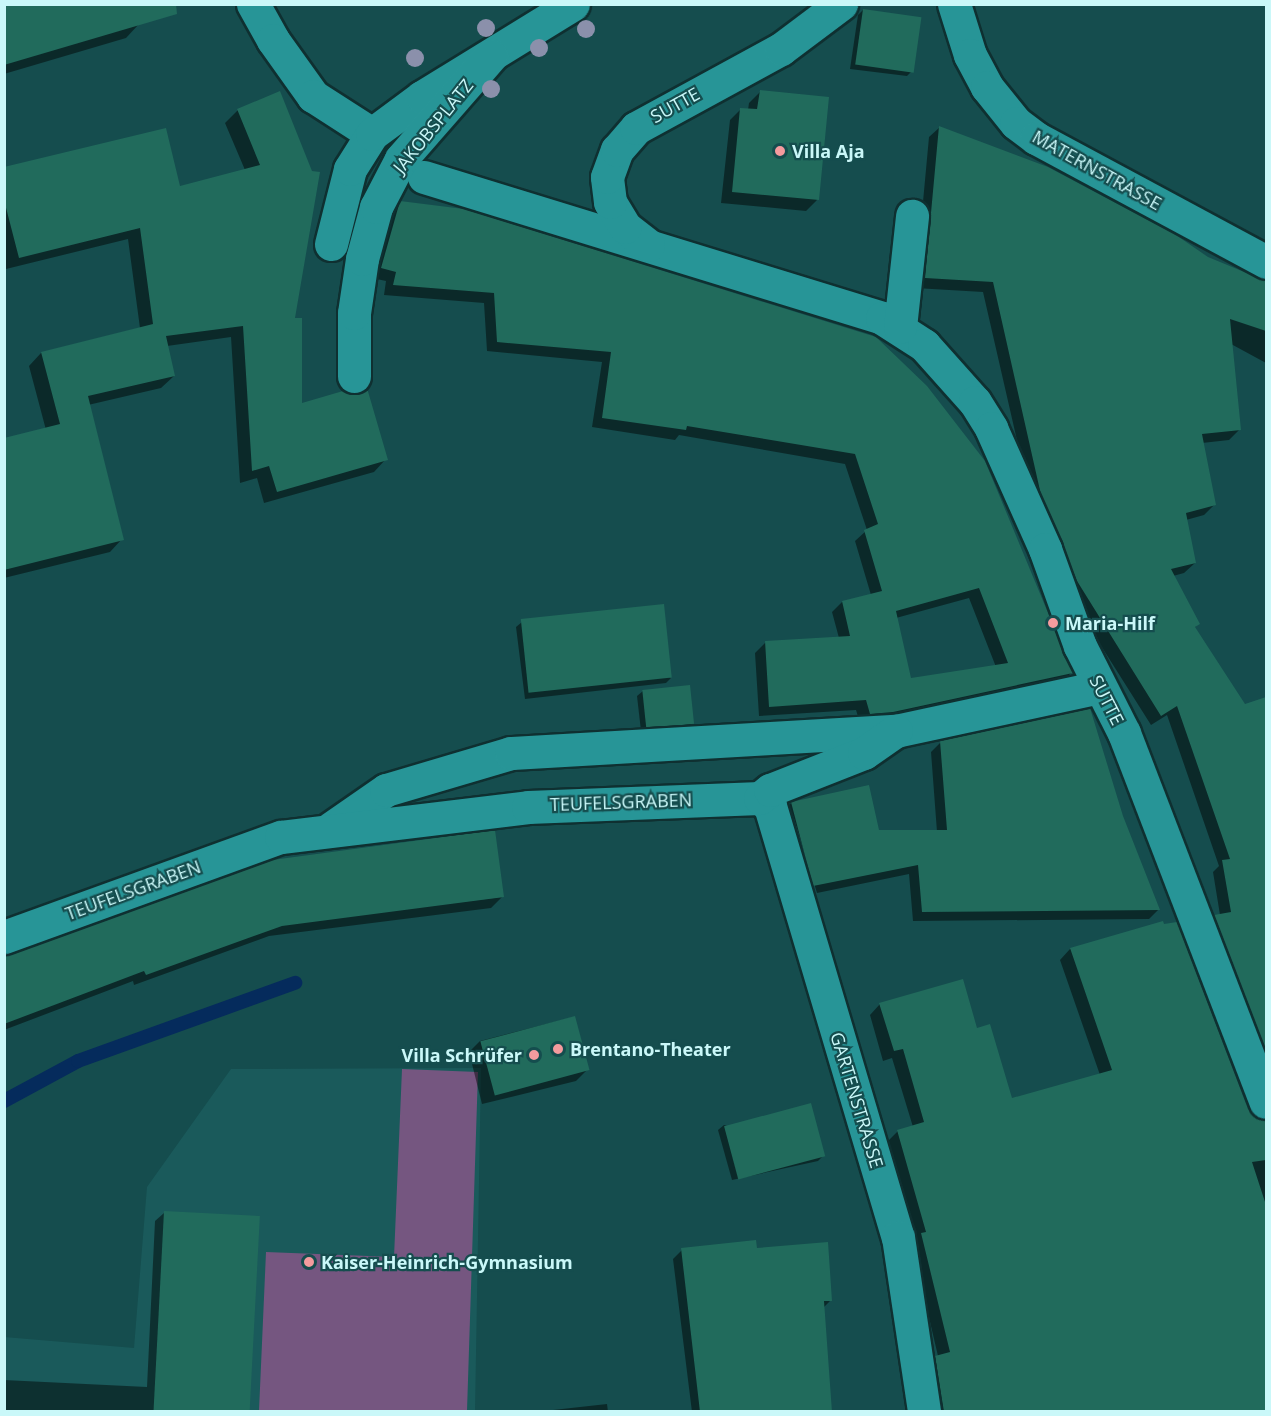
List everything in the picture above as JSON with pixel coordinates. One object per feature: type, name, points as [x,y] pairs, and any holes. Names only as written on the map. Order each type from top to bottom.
[{"type":"street","points":[[253,4],[273,40],[313,96],[372,134]]},
{"type":"street","name":"JAKOBSPLATZ","points":[[331,244],[350,169],[372,134],[422,97],[573,4]]},
{"type":"street","name":"SUTTE","points":[[654,249],[625,227],[610,202],[607,177],[617,150],[636,128],[781,49],[841,4]]},
{"type":"street","name":"MATERNSTRASSE","points":[[954,4],[970,55],[987,87],[1016,123],[1036,138],[1266,262]]},
{"type":"street","name":"JAKOBSPLATZ","points":[[354,376],[354,313],[362,259],[376,207],[401,159],[490,56]]},
{"type":"street","name":"SUTTE","points":[[424,177],[900,327],[940,362],[991,428],[1099,687],[1124,733],[1266,1102]]},
{"type":"street","points":[[900,327],[912,216]]},
{"type":"street","name":"TEUFELSGRABEN","points":[[346,827],[386,790],[511,753],[896,731],[1099,687]]},
{"type":"street","name":"TEUFELSGRABEN","points":[[4,937],[281,837],[346,827],[570,803],[760,798],[770,790],[864,753],[896,731]]},
{"type":"street","name":"GARTENSTRASSE","points":[[760,798],[770,806],[898,1236],[924,1412]]},
{"type":"shaded area","name":"Kaiser-Heinrich-Gymnasium","points":[[481,1068],[475,1411],[5,1411],[4,1337],[134,1348],[147,1187],[231,1069]]},
{"type":"shaded area","points":[[402,1069],[478,1072],[467,1411],[259,1411],[266,1252],[394,1257]]},
{"type":"building","points":[[4,4],[176,4],[177,14],[4,65]]},
{"type":"building","points":[[863,9],[921,17],[914,73],[855,64]]},
{"type":"building","name":"Villa Aja","points":[[760,90],[829,97],[819,200],[732,192],[740,108],[757,109]]},
{"type":"building","points":[[280,91],[312,171],[320,172],[295,318],[302,318],[302,403],[343,391],[355,395],[367,388],[388,460],[277,492],[269,466],[252,471],[243,326],[166,336],[175,376],[88,396],[124,540],[4,570],[4,438],[60,424],[41,352],[153,324],[140,228],[19,258],[4,200],[4,167],[166,128],[180,186],[260,165],[237,109]]},
{"type":"building","points":[[939,126],[1048,167],[1176,235],[1208,257],[1266,281],[1266,331],[1230,319],[1241,430],[1202,434],[1216,505],[1186,513],[1196,563],[1171,569],[1200,624],[1195,627],[1245,704],[1266,697],[1266,1051],[1214,915],[1231,912],[1222,860],[1230,859],[1177,706],[1161,716],[1077,581],[1041,495],[993,282],[925,278]]},
{"type":"building","points":[[400,201],[464,209],[876,337],[927,386],[985,461],[1073,673],[893,712],[870,714],[866,700],[769,707],[765,641],[850,636],[842,601],[882,591],[864,530],[878,524],[855,454],[687,426],[686,430],[602,418],[611,352],[497,342],[494,293],[393,285],[396,272],[381,268]],"holes":[[[979,588],[1008,663],[911,678],[896,611]]]},
{"type":"building","points":[[664,604],[672,678],[529,693],[521,619]]},
{"type":"building","points":[[690,685],[694,724],[646,729],[642,690]]},
{"type":"building","points":[[1090,708],[1123,816],[1160,910],[922,912],[918,865],[813,886],[791,802],[869,785],[879,830],[947,830],[940,741]]},
{"type":"building","points":[[495,830],[504,897],[282,926],[146,975],[144,971],[4,1024],[4,955],[272,860]]},
{"type":"building","points":[[1163,921],[1164,924],[1177,922],[1248,1109],[1255,1117],[1266,1120],[1266,1160],[1252,1162],[1266,1205],[1266,1412],[944,1412],[935,1356],[950,1352],[921,1233],[926,1232],[897,1130],[924,1122],[903,1049],[894,1051],[879,1003],[963,979],[977,1028],[990,1024],[1012,1098],[1112,1070],[1070,948]]},
{"type":"building","name":"Villa Schrüfer","points":[[575,1016],[589,1070],[495,1095],[480,1041]]},
{"type":"building","points":[[811,1103],[825,1156],[738,1179],[724,1126]]},
{"type":"building","points":[[164,1211],[260,1216],[250,1412],[153,1412]]},
{"type":"building","points":[[756,1240],[757,1248],[828,1242],[832,1301],[824,1301],[832,1412],[700,1412],[681,1248]]},
{"type":"waterway","points":[[4,1101],[78,1061],[295,983]]},
{"type":"place","name":"Villa Aja","points":[[780,151]]},
{"type":"place","name":"Maria-Hilf","points":[[1053,623]]},
{"type":"place","name":"Brentano-Theater","points":[[558,1049]]},
{"type":"place","name":"Villa Schrüfer","points":[[534,1055]]},
{"type":"place","name":"Kaiser-Heinrich-Gymnasium","points":[[309,1262]]}]
